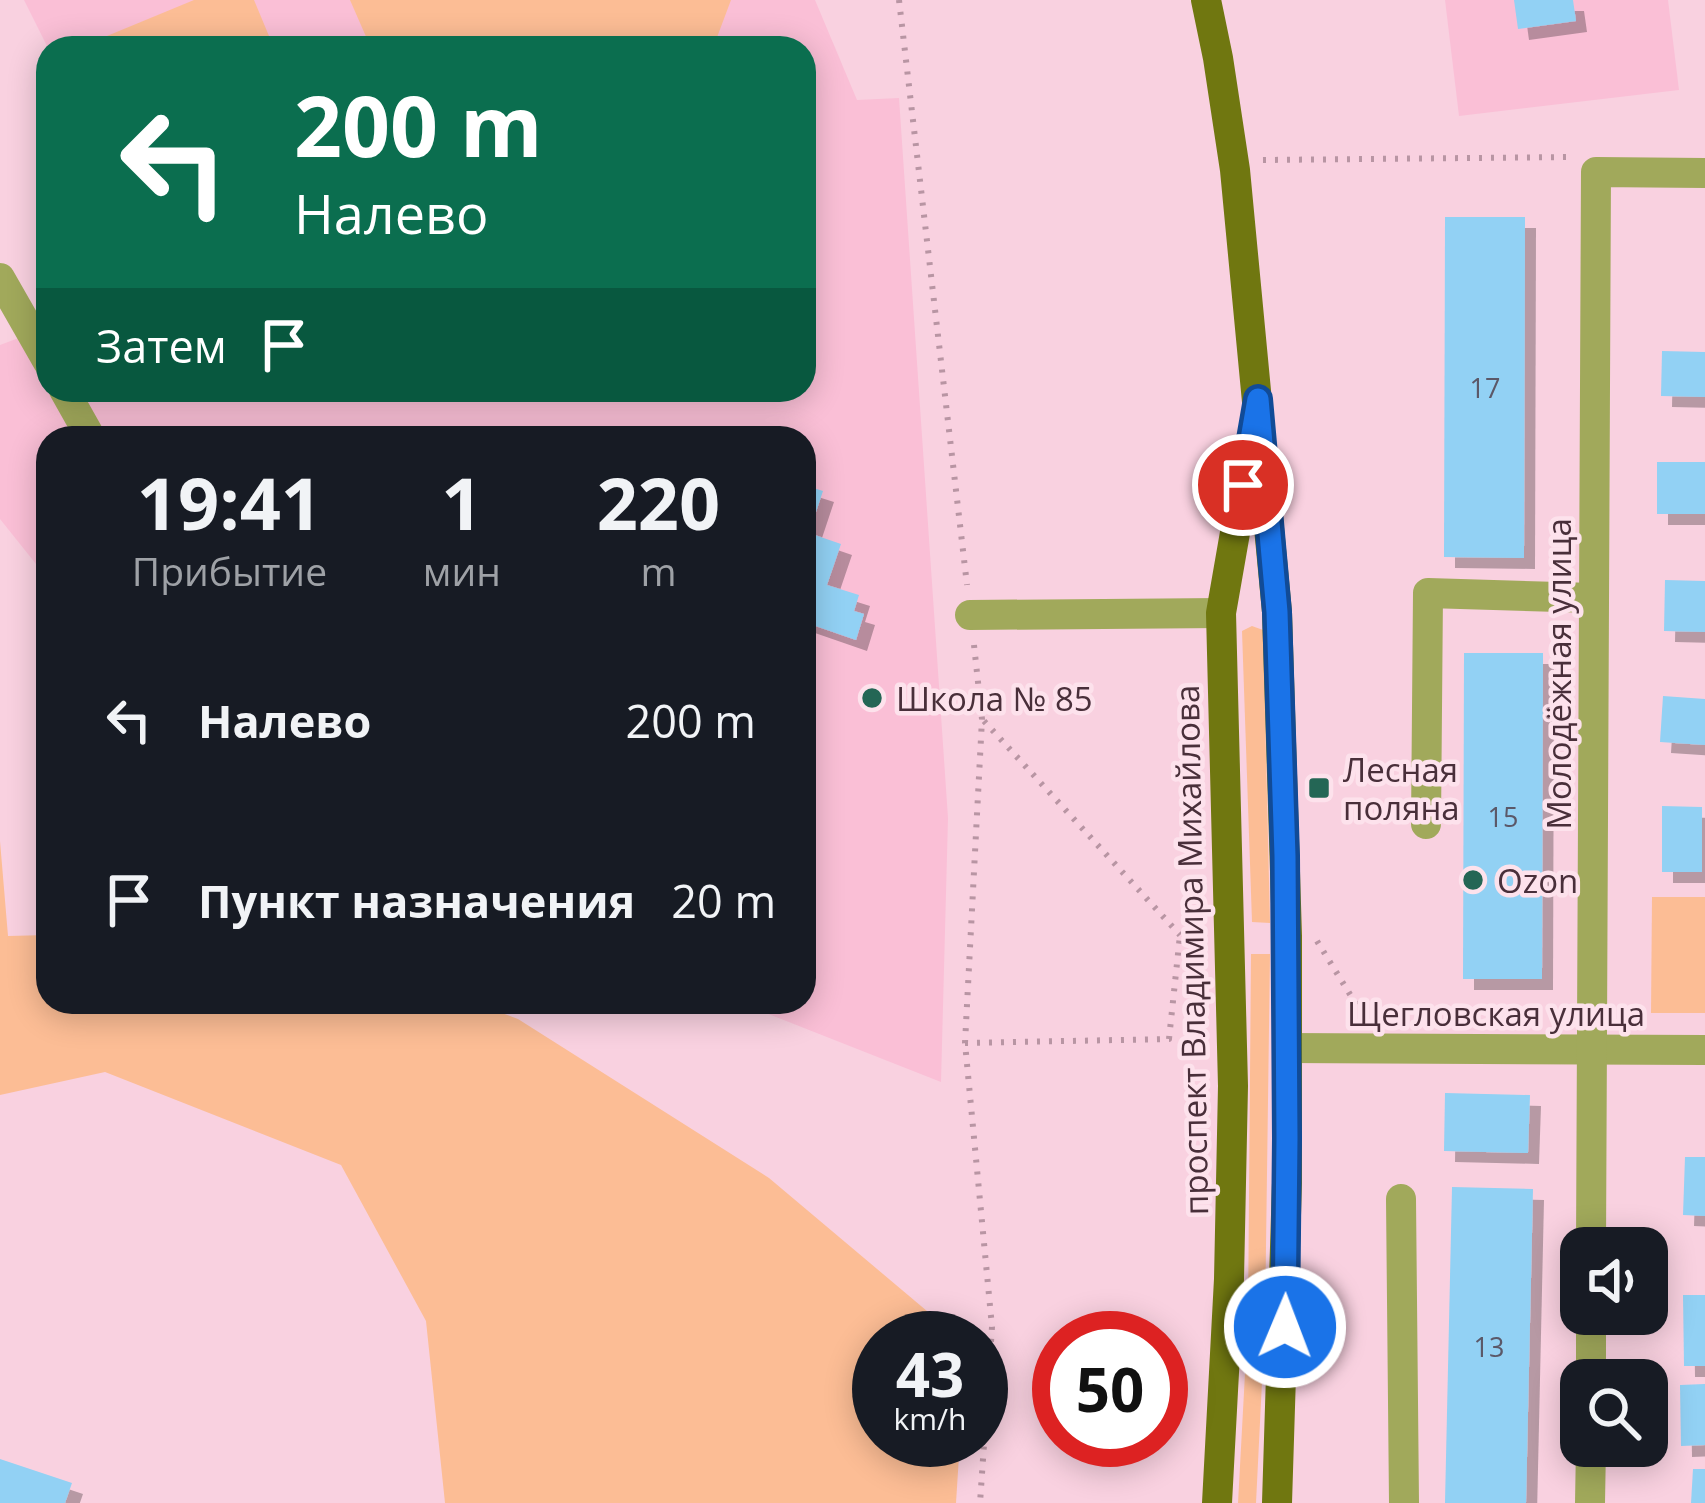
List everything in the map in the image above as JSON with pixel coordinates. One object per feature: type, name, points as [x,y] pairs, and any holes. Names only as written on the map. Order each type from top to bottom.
[{"type":"main road","name":"проспект Владимира Михайлова","points":[[1205,0],[1234,170],[1277,612],[1287,936],[1285,1327],[1277,1503]]},
{"type":"main road","name":"проспект Владимира Михайлова","points":[[1217,1503],[1232,1205],[1221,614],[1258,399]]},
{"type":"main road","points":[[1221,614],[1277,612]]},
{"type":"street","points":[[1596,172],[1705,172]]},
{"type":"street","name":"Молодёжная улица","points":[[1592,1227],[1596,172]]},
{"type":"street","points":[[0,278],[36,341]]},
{"type":"street","points":[[1426,824],[1428,593],[1594,598]]},
{"type":"street","points":[[970,615],[1221,614]]},
{"type":"street","name":"Щегловская улица","points":[[1287,1048],[1705,1050]]},
{"type":"street","points":[[1401,1199],[1405,1503]]},
{"type":"street","points":[[1591,1467],[1591,1503]]},
{"type":"path","points":[[898,0],[982,719],[964,1043],[992,1327],[980,1503]]},
{"type":"path","points":[[1260,160],[1578,157],[1596,172]]},
{"type":"path","points":[[982,719],[1180,935],[1230,937]]},
{"type":"path","points":[[964,1043],[1169,1040],[1180,935]]},
{"type":"path","points":[[1287,936],[1314,935],[1364,1017],[1386,1018]]},
{"type":"shaded area","name":"Школа № 85","points":[[24,0],[815,0],[857,100],[899,98],[948,818],[941,1082],[768,1014],[816,1014],[816,426],[36,426],[36,564],[0,519],[0,345],[36,332],[36,402],[816,402],[816,36],[42,36]]},
{"type":"shaded area","points":[[194,0],[254,0],[269,36],[107,36]]},
{"type":"shaded area","points":[[350,0],[731,0],[718,36],[366,36]]},
{"type":"shaded area","points":[[1445,0],[1668,0],[1679,90],[1459,116]]},
{"type":"shaded area","points":[[1252,626],[1263,630],[1270,923],[1252,922],[1242,631]]},
{"type":"shaded area","points":[[0,841],[8,936],[36,935],[36,1014],[504,1014],[769,1178],[927,1311],[852,1311],[852,1467],[958,1467],[956,1503],[445,1503],[426,1321],[341,1165],[105,1072],[0,1095]]},
{"type":"shaded area","points":[[1652,897],[1705,897],[1705,1013],[1651,1013]]},
{"type":"shaded area","points":[[1251,954],[1270,954],[1265,1321],[1256,1503],[1238,1503],[1248,1318]]},
{"type":"building","points":[[1514,0],[1573,0],[1576,21],[1518,29]]},
{"type":"building","points":[[1445,217],[1525,217],[1524,558],[1444,557]]},
{"type":"building","points":[[1662,351],[1705,352],[1705,397],[1661,396]]},
{"type":"building","points":[[1657,462],[1705,462],[1705,514],[1657,514]]},
{"type":"building","points":[[816,535],[841,544],[827,585],[859,595],[854,611],[864,614],[856,640],[816,626]]},
{"type":"building","points":[[1665,580],[1705,581],[1705,632],[1664,631]]},
{"type":"building","points":[[1464,653],[1543,653],[1542,979],[1463,979]]},
{"type":"building","points":[[1663,696],[1705,699],[1705,745],[1660,742]]},
{"type":"building","points":[[1662,806],[1702,807],[1702,872],[1662,872]]},
{"type":"building","points":[[1445,1093],[1530,1095],[1528,1153],[1444,1151]]},
{"type":"building","points":[[1685,1157],[1705,1157],[1705,1216],[1683,1215]]},
{"type":"building","points":[[1452,1187],[1533,1189],[1526,1503],[1445,1503]]},
{"type":"building","points":[[1683,1295],[1705,1295],[1705,1366],[1684,1366]]},
{"type":"building","points":[[1705,1384],[1705,1445],[1681,1446],[1680,1385]]},
{"type":"building","points":[[0,1459],[72,1483],[65,1503],[0,1503]]},
{"type":"building","points":[[1693,1469],[1705,1469],[1705,1503],[1691,1503]]},
{"type":"place","name":"Школа № 85","points":[[872,698]]},
{"type":"place","name":"Лесная поляна","points":[[1319,788]]},
{"type":"place","name":"Ozon","points":[[1473,880]]},
{"type":"route","points":[[1243,485],[1258,399],[1277,612],[1285,856],[1285,1327]]}]
